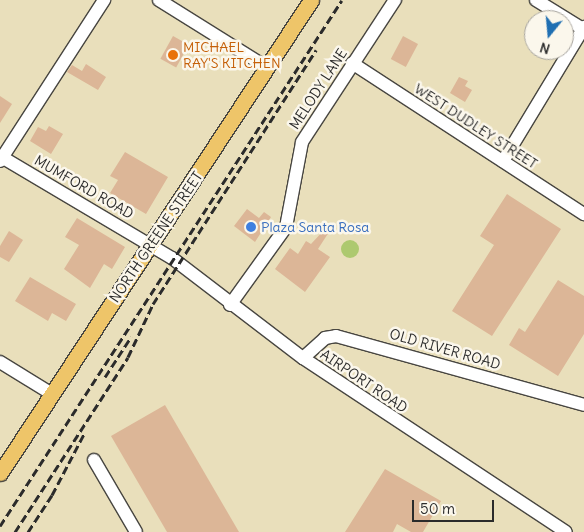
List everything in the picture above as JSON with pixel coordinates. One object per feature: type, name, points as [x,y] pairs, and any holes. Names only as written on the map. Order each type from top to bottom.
[{"type":"main road","name":"NORTH GREENE STREET","points":[[0,473],[311,0]]},
{"type":"street","points":[[1,158],[104,0]]},
{"type":"street","points":[[159,0],[268,68]]},
{"type":"street","name":"MELODY LANE","points":[[230,305],[281,237],[287,222],[302,142],[394,0]]},
{"type":"street","points":[[502,161],[583,28],[536,0]]},
{"type":"street","name":"WEST DUDLEY STREET","points":[[352,63],[584,214]]},
{"type":"street","name":"MUMFORD ROAD","points":[[1,158],[152,244]]},
{"type":"street","name":"AIRPORT ROAD","points":[[152,244],[230,305],[303,358],[566,532]]},
{"type":"street","name":"OLD RIVER ROAD","points":[[303,358],[325,338],[343,337],[584,405]]},
{"type":"street","points":[[0,362],[52,394]]},
{"type":"street","points":[[94,460],[136,532]]},
{"type":"green space","points":[[350,240],[356,243],[359,249],[356,255],[350,258],[344,255],[341,249],[344,243]]},
{"type":"building","points":[[173,36],[189,45],[176,67],[160,59]]},
{"type":"building","points":[[403,36],[418,44],[406,67],[391,59]]},
{"type":"building","points":[[86,64],[106,77],[98,90],[67,72],[72,65],[82,71]]},
{"type":"building","points":[[459,77],[468,81],[465,86],[472,90],[465,102],[450,93]]},
{"type":"building","points":[[0,96],[12,104],[0,123]]},
{"type":"building","points":[[49,126],[63,134],[51,154],[30,141],[38,127],[46,131]]},
{"type":"building","points":[[125,152],[168,177],[146,214],[110,193],[118,180],[110,176]]},
{"type":"building","points":[[507,194],[561,229],[492,336],[452,311],[494,245],[480,236]]},
{"type":"building","points":[[247,209],[259,218],[264,212],[271,217],[255,242],[234,226]]},
{"type":"building","points":[[77,218],[125,247],[112,269],[104,264],[90,288],[64,269],[79,245],[65,237]]},
{"type":"building","points":[[325,229],[329,232],[318,249],[330,257],[305,292],[275,269],[290,248],[298,254],[306,241],[311,244]]},
{"type":"building","points":[[9,231],[23,240],[9,262],[0,257],[0,246]]},
{"type":"building","points":[[30,277],[76,304],[66,321],[52,313],[48,321],[15,301]]},
{"type":"building","points":[[558,280],[584,296],[584,334],[558,376],[509,345],[519,328],[525,332]]},
{"type":"building","points":[[165,405],[239,532],[167,532],[111,436]]},
{"type":"building","points":[[385,469],[441,501],[423,532],[411,532],[397,524],[393,532],[345,532]]},
{"type":"railway","points":[[0,526],[342,0]]},
{"type":"railway","points":[[15,532],[128,357],[153,304],[316,50]]},
{"type":"railway","points":[[105,377],[131,337]]},
{"type":"railway","points":[[28,532],[52,495],[84,434]]},
{"type":"place","name":"MICHAEL RAY'S KITCHEN","points":[[173,55]]},
{"type":"place","name":"Plaza Santa Rosa","points":[[251,227]]}]
